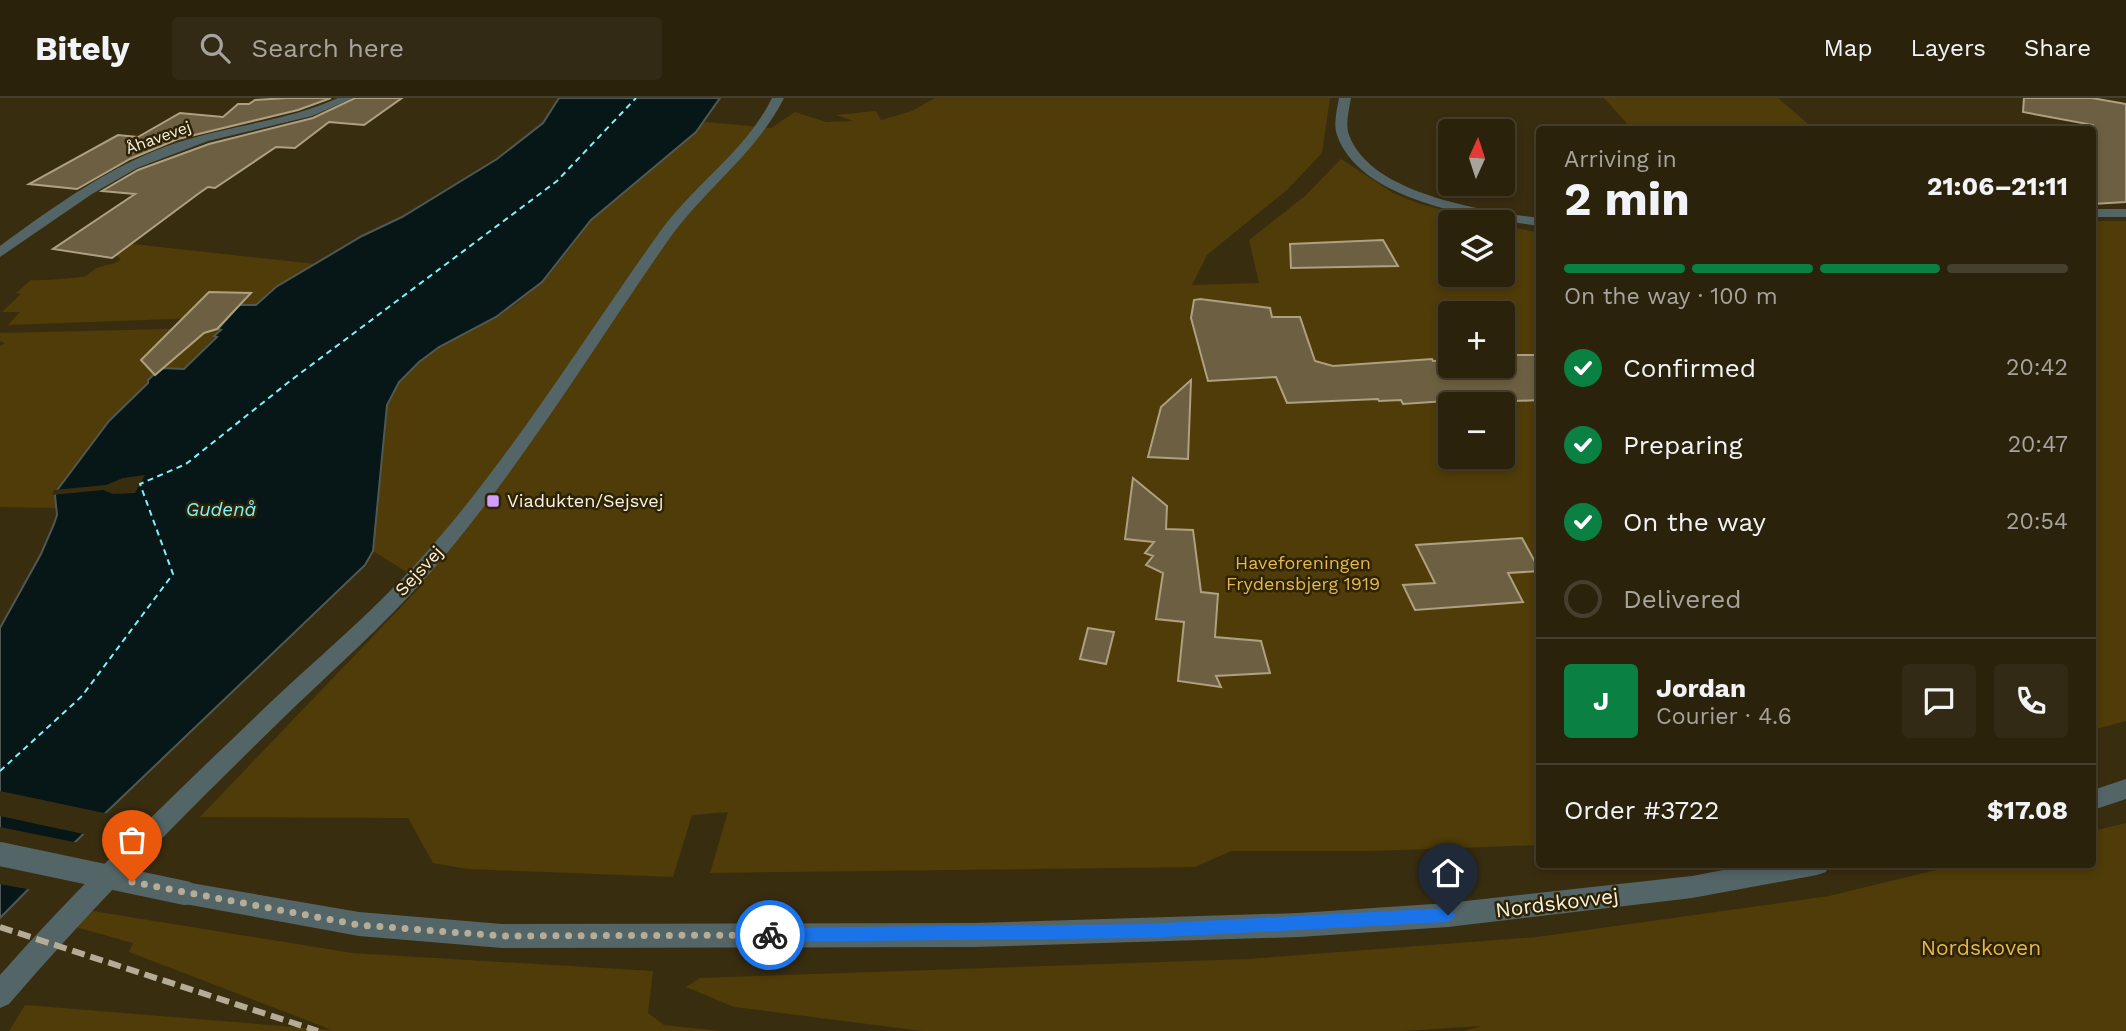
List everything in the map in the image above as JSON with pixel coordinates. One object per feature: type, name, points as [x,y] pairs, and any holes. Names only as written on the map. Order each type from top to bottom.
[{"type":"street","name":"Åhavevej","points":[[0,253],[118,171],[183,145],[296,117],[347,98]]},
{"type":"street","name":"Sejsvej","points":[[0,995],[135,849],[422,571],[498,478],[673,222],[757,132],[774,110],[778,98]]},
{"type":"street","points":[[1345,98],[1341,124],[1347,144],[1361,162],[1385,179],[1416,194],[1465,210],[1536,221]]},
{"type":"street","points":[[2096,214],[2126,213]]},
{"type":"street","points":[[2096,799],[2126,789]]},
{"type":"street","name":"Nordskovvej","points":[[0,854],[185,893],[359,925],[502,936],[974,935],[1271,926],[1448,915],[1692,887],[1795,868]]},
{"type":"green space","name":"Haveforeningen Frydensbjerg 1919","points":[[935,98],[1330,98],[1322,153],[1288,189],[1207,255],[1192,285],[1259,283],[1249,240],[1305,196],[1341,159],[1393,193],[1443,210],[1438,210],[1438,287],[1515,287],[1515,228],[1536,232],[1536,845],[1373,851],[1231,851],[1195,867],[710,873],[728,812],[692,815],[673,877],[467,869],[433,863],[408,818],[200,817],[424,583],[373,551],[387,405],[399,382],[439,347],[517,304],[550,274],[592,220],[705,122],[771,128],[795,112],[826,122],[853,121],[836,115],[876,111],[881,120],[912,111]]},
{"type":"green space","points":[[1604,98],[1778,98],[1811,126],[1629,126]]},
{"type":"green space","points":[[2096,221],[2126,221],[2126,721],[2096,729]]},
{"type":"green space","points":[[114,242],[316,264],[271,290],[256,305],[239,305],[227,317],[8,325],[20,312],[2,312],[21,294],[16,293],[31,280],[86,276],[96,268],[121,259],[115,255]]},
{"type":"green space","points":[[207,328],[222,330],[183,369],[149,383],[110,419],[58,489],[55,495],[56,508],[0,507],[0,346],[5,343],[0,341],[0,333]]},
{"type":"green space","name":"Nordskoven","points":[[2126,823],[2126,1031],[1464,1031],[1482,1026],[1404,1031],[922,1031],[734,1007],[686,987],[700,978],[1248,959],[1537,937],[1829,896],[1945,868],[2096,868],[2096,830]]},
{"type":"green space","points":[[93,911],[352,953],[653,971],[648,1013],[664,1025],[720,1031],[9,1031],[25,1005],[332,1030],[129,952],[133,943],[72,926]]},
{"type":"water","name":"Gudenå","points":[[559,98],[720,98],[696,132],[591,220],[542,282],[496,317],[439,347],[399,382],[387,405],[373,551],[365,565],[73,844],[0,918],[0,628],[41,554],[54,524],[57,515],[55,495],[58,489],[109,421],[148,380],[161,368],[184,369],[217,337],[214,336],[221,330],[218,329],[239,305],[256,305],[276,287],[362,236],[402,217],[497,159],[543,123]]},
{"type":"pier","points":[[145,475],[135,493],[113,494],[103,490],[52,495],[54,490],[106,485],[123,478]]},
{"type":"pier","points":[[0,791],[109,814],[88,835],[0,816]]},
{"type":"pier","points":[[0,827],[79,843],[32,890],[0,884]]},
{"type":"building","points":[[287,98],[331,98],[298,110],[178,139],[130,159],[77,189],[29,184],[118,135],[138,137],[180,113],[223,117],[238,104]]},
{"type":"building","points":[[355,98],[402,98],[364,125],[329,122],[295,148],[276,147],[215,188],[208,187],[112,258],[53,249],[135,194],[102,191],[138,170],[209,144],[313,118]]},
{"type":"building","points":[[2024,98],[2092,98],[2126,104],[2126,202],[2096,204],[2096,126],[2023,112]]},
{"type":"building","points":[[1383,240],[1398,266],[1291,268],[1290,244]]},
{"type":"building","points":[[209,292],[251,293],[217,329],[204,333],[155,375],[141,360]]},
{"type":"building","points":[[1200,299],[1270,308],[1272,317],[1300,317],[1315,361],[1333,366],[1432,359],[1438,361],[1438,378],[1515,378],[1515,355],[1536,355],[1536,400],[1515,401],[1515,392],[1438,392],[1438,402],[1403,404],[1401,400],[1378,399],[1287,403],[1276,377],[1208,381],[1191,318],[1194,300]]},
{"type":"building","points":[[1191,380],[1188,459],[1148,457],[1161,407]]},
{"type":"building","points":[[1133,478],[1167,506],[1166,529],[1193,530],[1201,592],[1218,594],[1215,637],[1261,641],[1270,673],[1216,676],[1221,687],[1178,681],[1184,622],[1156,619],[1163,573],[1146,565],[1153,556],[1145,553],[1154,542],[1125,539]]},
{"type":"building","points":[[1522,538],[1536,564],[1536,571],[1508,573],[1523,602],[1415,610],[1403,585],[1435,583],[1416,545]]},
{"type":"building","points":[[1088,628],[1114,632],[1106,664],[1080,659]]},
{"type":"ferry route","points":[[0,771],[82,696],[173,574],[140,484],[186,464],[290,381],[557,181],[636,98]]},
{"type":"railway","points":[[0,927],[318,1031]]},
{"type":"way so far","points":[[132,882],[359,925],[502,936],[770,935]]},
{"type":"place","name":"Viadukten/Sejsvej","points":[[493,501]]},
{"type":"route","points":[[770,935],[974,935],[1147,931],[1448,915]]}]
